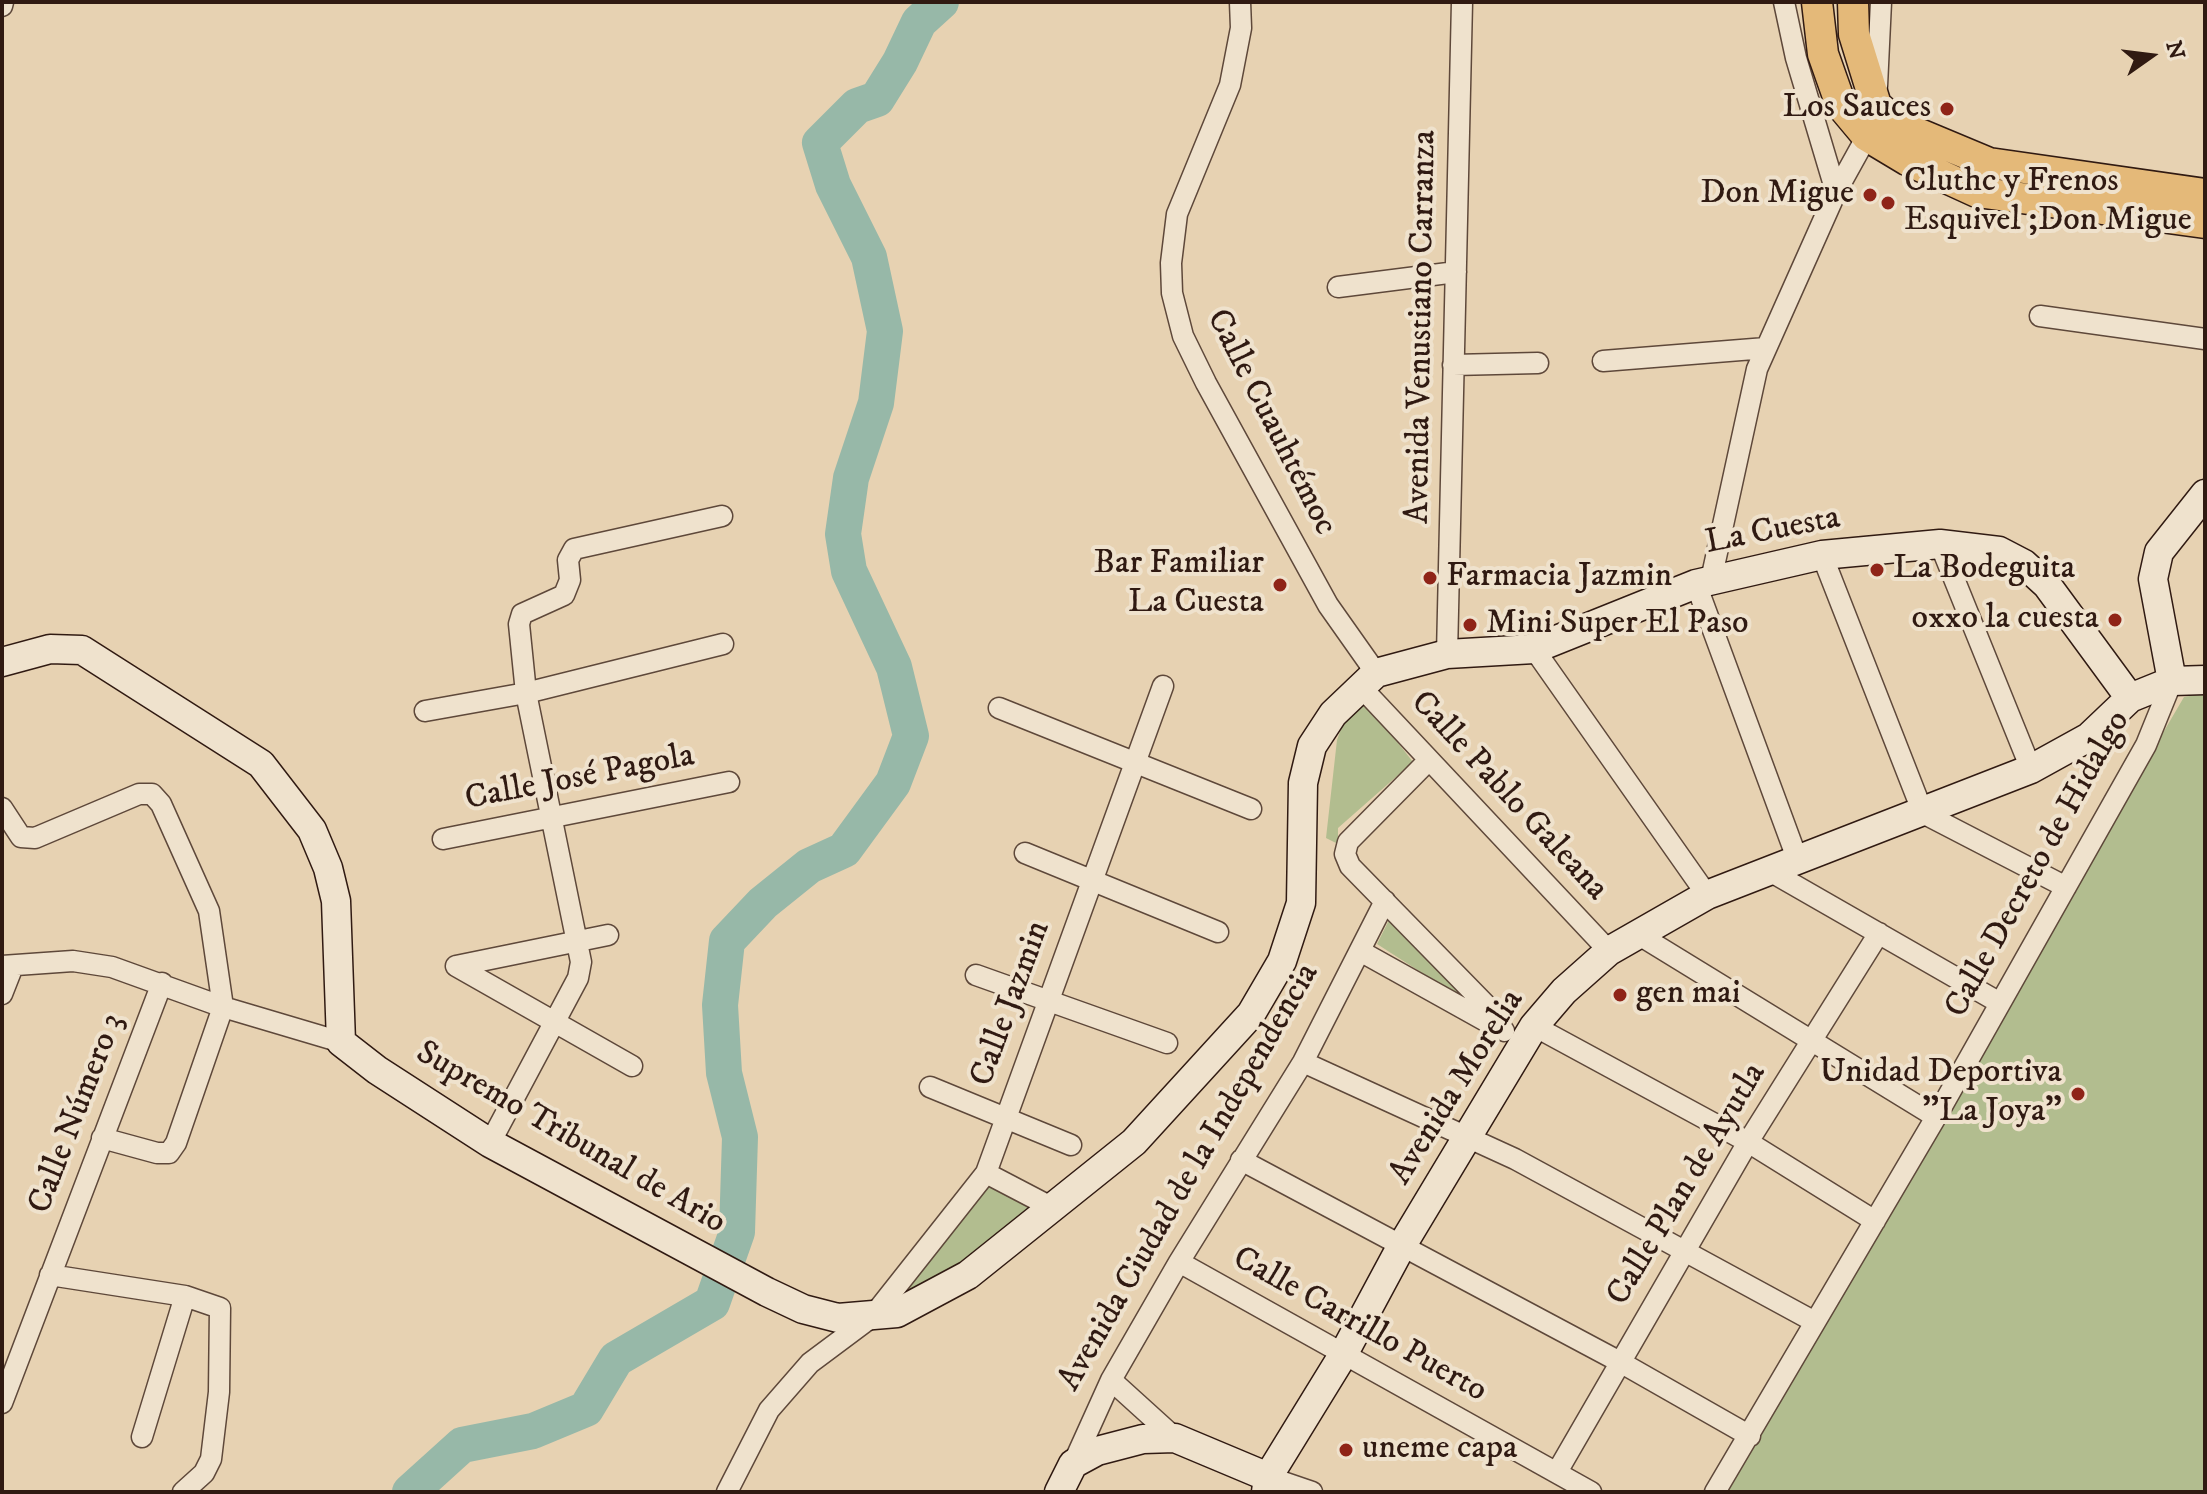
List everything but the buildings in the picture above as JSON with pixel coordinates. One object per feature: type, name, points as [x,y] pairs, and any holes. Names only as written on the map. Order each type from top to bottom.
[{"type":"main road","points":[[1817,2],[1823,54],[1841,105],[1867,136],[1907,160],[1977,192],[2205,223]]},
{"type":"main road","points":[[1853,2],[1854,34],[1876,105],[1898,125],[1922,138],[1989,163],[2205,194]]},
{"type":"street","name":"Calle Cuauhtémoc","points":[[1240,2],[1241,28],[1230,85],[1177,214],[1171,263],[1172,293],[1183,336],[1206,383],[1368,679]]},
{"type":"street","name":"Avenida Venustiano Carranza","points":[[1447,654],[1462,2]]},
{"type":"street","points":[[1784,2],[1796,58],[1836,192]]},
{"type":"street","points":[[1876,105],[1881,2]]},
{"type":"street","points":[[1798,861],[1703,582],[1757,369],[1836,192],[1867,136]]},
{"type":"street","points":[[1338,287],[1456,272]]},
{"type":"street","points":[[2040,316],[2205,339]]},
{"type":"street","points":[[1603,361],[1766,348]]},
{"type":"street","points":[[1453,365],[1538,363]]},
{"type":"street","points":[[2172,681],[2153,579],[2159,552],[2205,494]]},
{"type":"street","points":[[490,1143],[578,978],[579,943],[526,693],[519,624],[522,614],[564,595],[570,580],[568,560],[574,549],[722,516]]},
{"type":"street","name":"La Cuesta","points":[[1368,679],[1447,654],[1534,649],[1703,582],[1822,555],[1940,544],[1999,551],[2024,564],[2047,585],[2130,698]]},
{"type":"street","points":[[1940,544],[2031,769]]},
{"type":"street","points":[[1822,555],[1923,813],[2066,887]]},
{"type":"street","points":[[425,711],[526,693],[723,644]]},
{"type":"street","points":[[2,662],[50,649],[82,650],[261,764],[312,830],[336,901],[341,1042],[223,1007],[112,967],[73,961],[7,966],[2,994]]},
{"type":"street","points":[[1534,649],[1707,895]]},
{"type":"street","name":"Calle Pablo Galeana","points":[[1368,679],[1428,761],[1609,951]]},
{"type":"street","name":"Supremo Tribunal de Ario","points":[[341,1042],[490,1143],[767,1292],[803,1309],[838,1318],[897,1313],[968,1275],[1134,1142],[1251,1014],[1282,961],[1301,903],[1303,783],[1312,746],[1333,714],[1368,679]]},
{"type":"street","points":[[2130,698],[2172,681],[2205,680]]},
{"type":"street","name":"Calle Decreto de Hidalgo","points":[[1715,1492],[1936,1117],[2066,887],[2146,745],[2172,681]]},
{"type":"street","name":"Calle Jazmin","points":[[727,1492],[769,1410],[810,1363],[873,1316],[986,1173],[1163,686]]},
{"type":"street","name":"Avenida Morelia","points":[[1267,1485],[1343,1355],[1401,1247],[1469,1137],[1521,1034],[1564,991],[1609,951],[1707,895],[2031,769],[2089,737],[2130,698]]},
{"type":"street","points":[[999,708],[1251,809]]},
{"type":"street","points":[[1428,761],[1348,842],[1345,854],[1350,866],[1485,1004],[1521,1034]]},
{"type":"street","name":"Calle José Pagola","points":[[443,839],[729,782]]},
{"type":"street","points":[[2,808],[21,837],[35,838],[139,794],[152,794],[161,804],[209,911],[223,1007],[176,1143],[169,1153],[102,1138]]},
{"type":"street","points":[[1025,853],[1218,932]]},
{"type":"street","points":[[1768,870],[2000,1003]]},
{"type":"street","name":"Avenida Ciudad de la Independencia","points":[[1059,1492],[1111,1380],[1179,1262],[1303,1062],[1385,901]]},
{"type":"street","name":"Calle Pablo Galeana","points":[[1636,933],[1936,1117]]},
{"type":"street","name":"Calle Plan de Ayutla","points":[[1557,1472],[1748,1142],[1879,933]]},
{"type":"street","points":[[608,935],[456,966],[632,1066]]},
{"type":"street","points":[[1360,951],[1521,1034],[1748,1142],[1875,1221]]},
{"type":"street","points":[[976,975],[1167,1043]]},
{"type":"street","name":"Calle Número 3","points":[[2,1403],[162,983]]},
{"type":"street","points":[[1303,1062],[1469,1137],[1815,1322]]},
{"type":"street","points":[[930,1087],[1071,1145]]},
{"type":"street","points":[[1241,1160],[1620,1362],[1750,1436]]},
{"type":"street","points":[[986,1173],[1053,1208]]},
{"type":"street","name":"Calle Carrillo Puerto","points":[[1179,1262],[1591,1492]]},
{"type":"street","points":[[50,1275],[185,1296],[220,1308],[219,1392],[211,1459],[204,1473],[183,1492]]},
{"type":"street","points":[[142,1437],[185,1296]]},
{"type":"street","points":[[1111,1380],[1175,1438],[1267,1485],[1312,1492]]},
{"type":"street","points":[[1073,1464],[1097,1451],[1143,1439],[1175,1438]]},
{"type":"green space","name":"Unidad Deportiva \"La Joya\"","points":[[2205,693],[2205,1492],[1718,1492],[2184,697]]},
{"type":"green space","points":[[1363,698],[1413,762],[1338,828],[1338,844],[1326,838],[1337,740],[1346,715]]},
{"type":"green space","points":[[1392,914],[1492,1018],[1377,944]]},
{"type":"green space","points":[[992,1180],[1038,1208],[962,1265],[894,1301]]},
{"type":"waterway","points":[[410,1492],[462,1445],[533,1431],[586,1409],[616,1359],[712,1303],[737,1232],[740,1137],[724,1073],[720,1005],[727,941],[763,903],[809,866],[844,850],[893,783],[911,736],[894,667],[849,571],[843,534],[851,478],[876,403],[885,331],[869,257],[833,185],[820,143],[857,106],[877,99],[900,62],[919,22],[941,2]]},
{"type":"place","name":"Los Sauces","points":[[1947,109]]},
{"type":"place","name":"Don Migue","points":[[1870,195]]},
{"type":"place","name":"Cluthc y Frenos Esquivel ;Don Migue","points":[[1888,203]]},
{"type":"place","name":"La Bodeguita","points":[[1877,570]]},
{"type":"place","name":"Farmacia Jazmin","points":[[1430,578]]},
{"type":"place","name":"Bar Familiar La Cuesta","points":[[1280,585]]},
{"type":"place","name":"oxxo la cuesta","points":[[2115,620]]},
{"type":"place","name":"Mini Super El Paso","points":[[1470,625]]},
{"type":"place","name":"gen mai","points":[[1620,995]]},
{"type":"place","name":"Unidad Deportiva \"La Joya\"","points":[[2078,1094]]},
{"type":"place","name":"uneme capa","points":[[1346,1450]]}]
